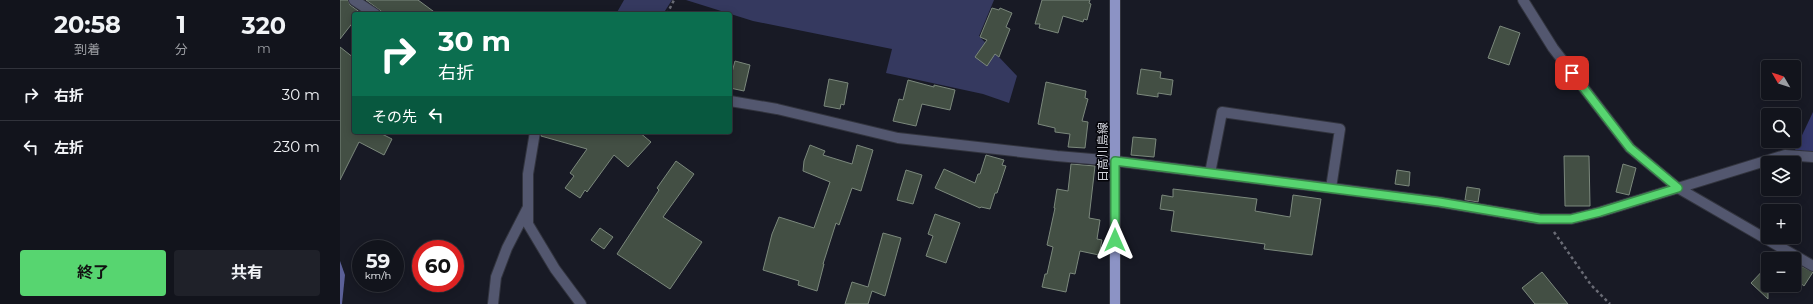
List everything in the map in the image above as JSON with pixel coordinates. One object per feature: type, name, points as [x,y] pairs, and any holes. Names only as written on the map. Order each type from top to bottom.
[{"type":"main road","name":"日高川島線","points":[[1115,0],[1115,304]]},
{"type":"street","points":[[354,0],[372,12]]},
{"type":"street","points":[[1523,0],[1553,48],[1630,148],[1678,188],[1813,266]]},
{"type":"street","points":[[732,101],[777,109],[898,138],[1115,161],[1331,188],[1439,202],[1544,219],[1578,217],[1784,155],[1813,157]]},
{"type":"street","points":[[1210,173],[1222,112],[1340,129],[1331,188]]},
{"type":"street","points":[[535,134],[528,174],[528,224],[554,270],[582,304]]},
{"type":"street","points":[[493,304],[496,277],[507,248],[528,207]]},
{"type":"path","points":[[668,12],[674,0]]},
{"type":"path","points":[[1544,219],[1591,285],[1610,304]]},
{"type":"shaded area","points":[[624,0],[672,0],[664,12],[617,12]]},
{"type":"shaded area","points":[[686,0],[994,0],[979,36],[1017,76],[1009,103],[983,94],[886,73],[892,49],[753,21],[732,14],[732,12],[724,12]]},
{"type":"shaded area","points":[[1813,112],[1813,152],[1795,150],[1796,148],[1801,148],[1801,137]]},
{"type":"shaded area","points":[[340,261],[345,275],[342,304],[340,304]]},
{"type":"building","points":[[340,0],[348,0],[350,5],[360,12],[352,12],[352,24],[340,39]]},
{"type":"building","points":[[366,0],[418,0],[434,12],[382,12]]},
{"type":"building","points":[[1042,0],[1090,0],[1089,3],[1091,4],[1087,20],[1084,19],[1083,22],[1063,16],[1058,33],[1039,28],[1040,24],[1035,24]]},
{"type":"building","points":[[992,8],[999,10],[1000,8],[1012,13],[1006,27],[1010,29],[999,57],[995,54],[987,66],[975,57],[987,40],[980,37]]},
{"type":"building","points":[[1500,26],[1520,33],[1509,65],[1488,58]]},
{"type":"building","points":[[340,47],[352,56],[352,134],[382,134],[392,139],[384,155],[359,142],[340,180]]},
{"type":"building","points":[[735,61],[750,65],[744,91],[732,88],[732,72]]},
{"type":"building","points":[[1141,69],[1161,72],[1160,78],[1173,80],[1171,95],[1158,93],[1158,97],[1137,94]]},
{"type":"building","points":[[829,79],[848,83],[844,105],[841,104],[840,109],[824,106]]},
{"type":"building","points":[[908,80],[934,87],[934,85],[955,90],[950,110],[922,104],[916,126],[893,121],[899,99],[903,100]]},
{"type":"building","points":[[1046,82],[1086,91],[1085,98],[1088,99],[1082,121],[1088,122],[1085,148],[1068,147],[1070,134],[1055,132],[1055,128],[1038,124]]},
{"type":"building","points":[[541,134],[641,134],[651,142],[628,167],[614,155],[587,192],[585,190],[580,198],[565,188],[574,176],[570,173],[587,149],[541,136]]},
{"type":"building","points":[[1133,137],[1156,139],[1154,157],[1131,155]]},
{"type":"building","points":[[810,145],[825,151],[823,155],[852,164],[857,145],[873,150],[861,191],[852,188],[839,225],[836,223],[823,264],[817,291],[798,285],[799,281],[763,270],[772,234],[779,217],[814,228],[830,182],[803,171],[804,161]]},
{"type":"building","points":[[986,155],[1004,160],[1002,165],[1006,166],[990,209],[980,208],[935,188],[944,169],[975,183],[978,174],[980,174]]},
{"type":"building","points":[[1564,156],[1589,156],[1590,206],[1565,206]]},
{"type":"building","points":[[676,161],[694,174],[663,217],[702,242],[670,289],[617,254],[659,190],[657,188]]},
{"type":"building","points":[[1071,164],[1095,166],[1089,218],[1100,220],[1097,239],[1102,240],[1099,255],[1080,251],[1075,274],[1070,273],[1066,292],[1042,287],[1045,274],[1047,274],[1053,247],[1047,245],[1055,208],[1057,189],[1068,191]]},
{"type":"building","points":[[1623,164],[1636,168],[1629,195],[1616,192]]},
{"type":"building","points":[[906,170],[922,175],[913,204],[897,200]]},
{"type":"building","points":[[1397,170],[1410,172],[1409,186],[1395,184]]},
{"type":"building","points":[[1467,187],[1480,189],[1478,202],[1465,200]]},
{"type":"building","points":[[1173,189],[1257,199],[1255,211],[1290,217],[1293,195],[1321,199],[1312,255],[1264,249],[1265,244],[1171,231],[1174,211],[1160,209],[1162,195],[1173,197]]},
{"type":"building","points":[[935,214],[960,223],[946,263],[926,256],[933,236],[928,234]]},
{"type":"building","points":[[600,228],[613,237],[604,249],[591,240]]},
{"type":"building","points":[[883,233],[901,238],[885,296],[872,291],[868,304],[845,304],[852,282],[868,287]]},
{"type":"building","points":[[1801,266],[1813,272],[1804,286],[1801,284]]},
{"type":"building","points":[[1542,272],[1568,304],[1535,304],[1522,288]]},
{"type":"building","points":[[1761,272],[1761,292],[1768,292],[1768,299],[1751,283]]},
{"type":"route","points":[[1115,240],[1115,161],[1439,202],[1540,219],[1571,219],[1600,212],[1678,188],[1630,148],[1572,73]]}]
